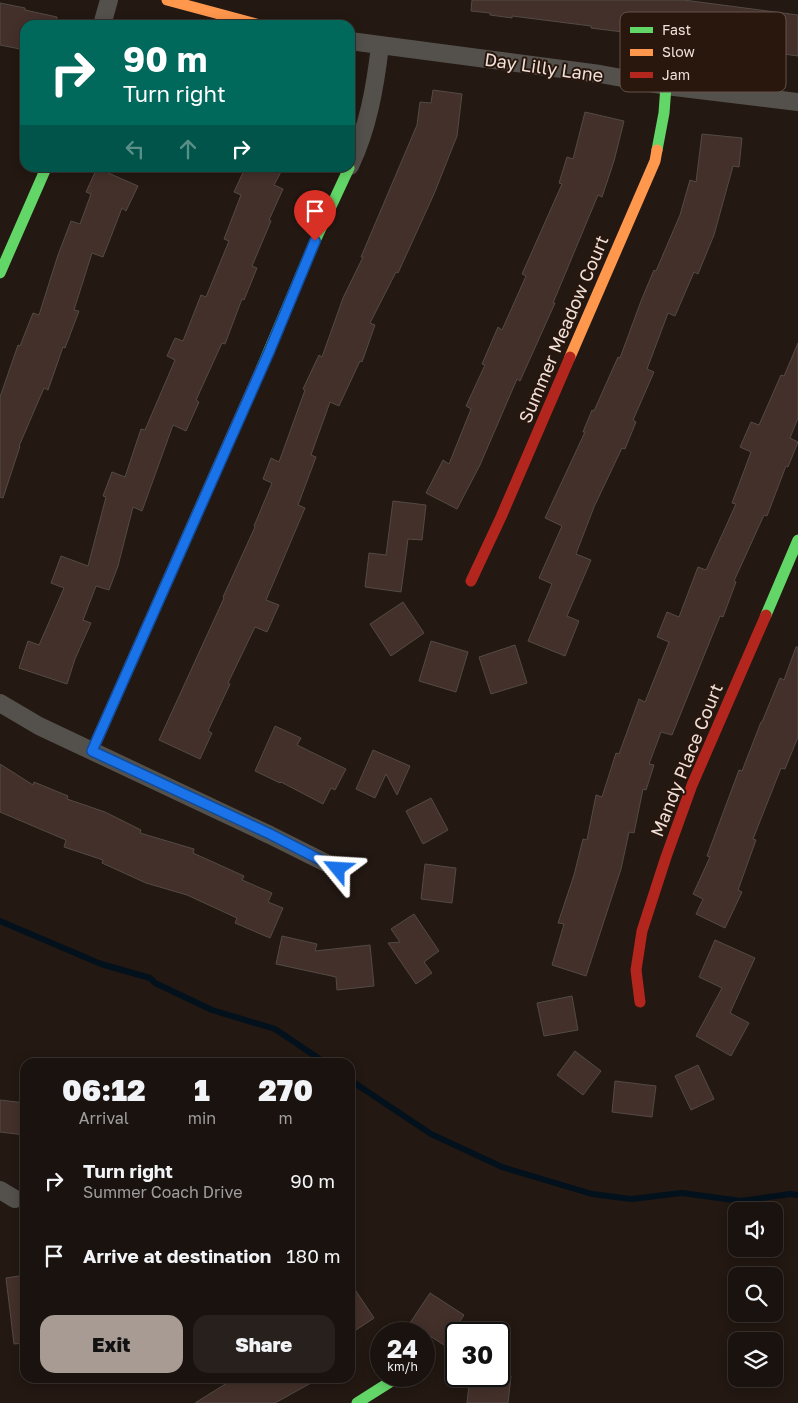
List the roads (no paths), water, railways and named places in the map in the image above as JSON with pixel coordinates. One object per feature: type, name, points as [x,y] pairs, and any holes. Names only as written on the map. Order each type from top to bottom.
[{"type":"street","points":[[104,20],[110,0]]},
{"type":"street","points":[[167,0],[241,20]]},
{"type":"street","name":"Day Lilly Lane","points":[[355,42],[620,78]]},
{"type":"street","points":[[355,155],[369,116],[380,46]]},
{"type":"street","name":"Summer Meadow Court","points":[[471,581],[501,517],[655,161],[664,113],[666,92]]},
{"type":"street","name":"Day Lilly Lane","points":[[716,92],[798,102]]},
{"type":"street","points":[[0,273],[44,172]]},
{"type":"street","points":[[92,751],[269,352],[315,241],[348,172]]},
{"type":"street","name":"Mandy Place Court","points":[[640,1002],[636,970],[642,931],[666,857],[692,785],[798,540]]},
{"type":"street","points":[[0,703],[39,726],[270,834],[338,869]]},
{"type":"street","points":[[0,1190],[15,1199]]},
{"type":"street","points":[[357,1403],[382,1387]]},
{"type":"waterway","points":[[0,921],[101,964],[150,978],[155,983],[212,1010],[275,1029],[318,1058]]},
{"type":"waterway","points":[[355,1083],[431,1134],[502,1167],[592,1194],[631,1199],[682,1193],[741,1201],[790,1194],[798,1195]]}]
